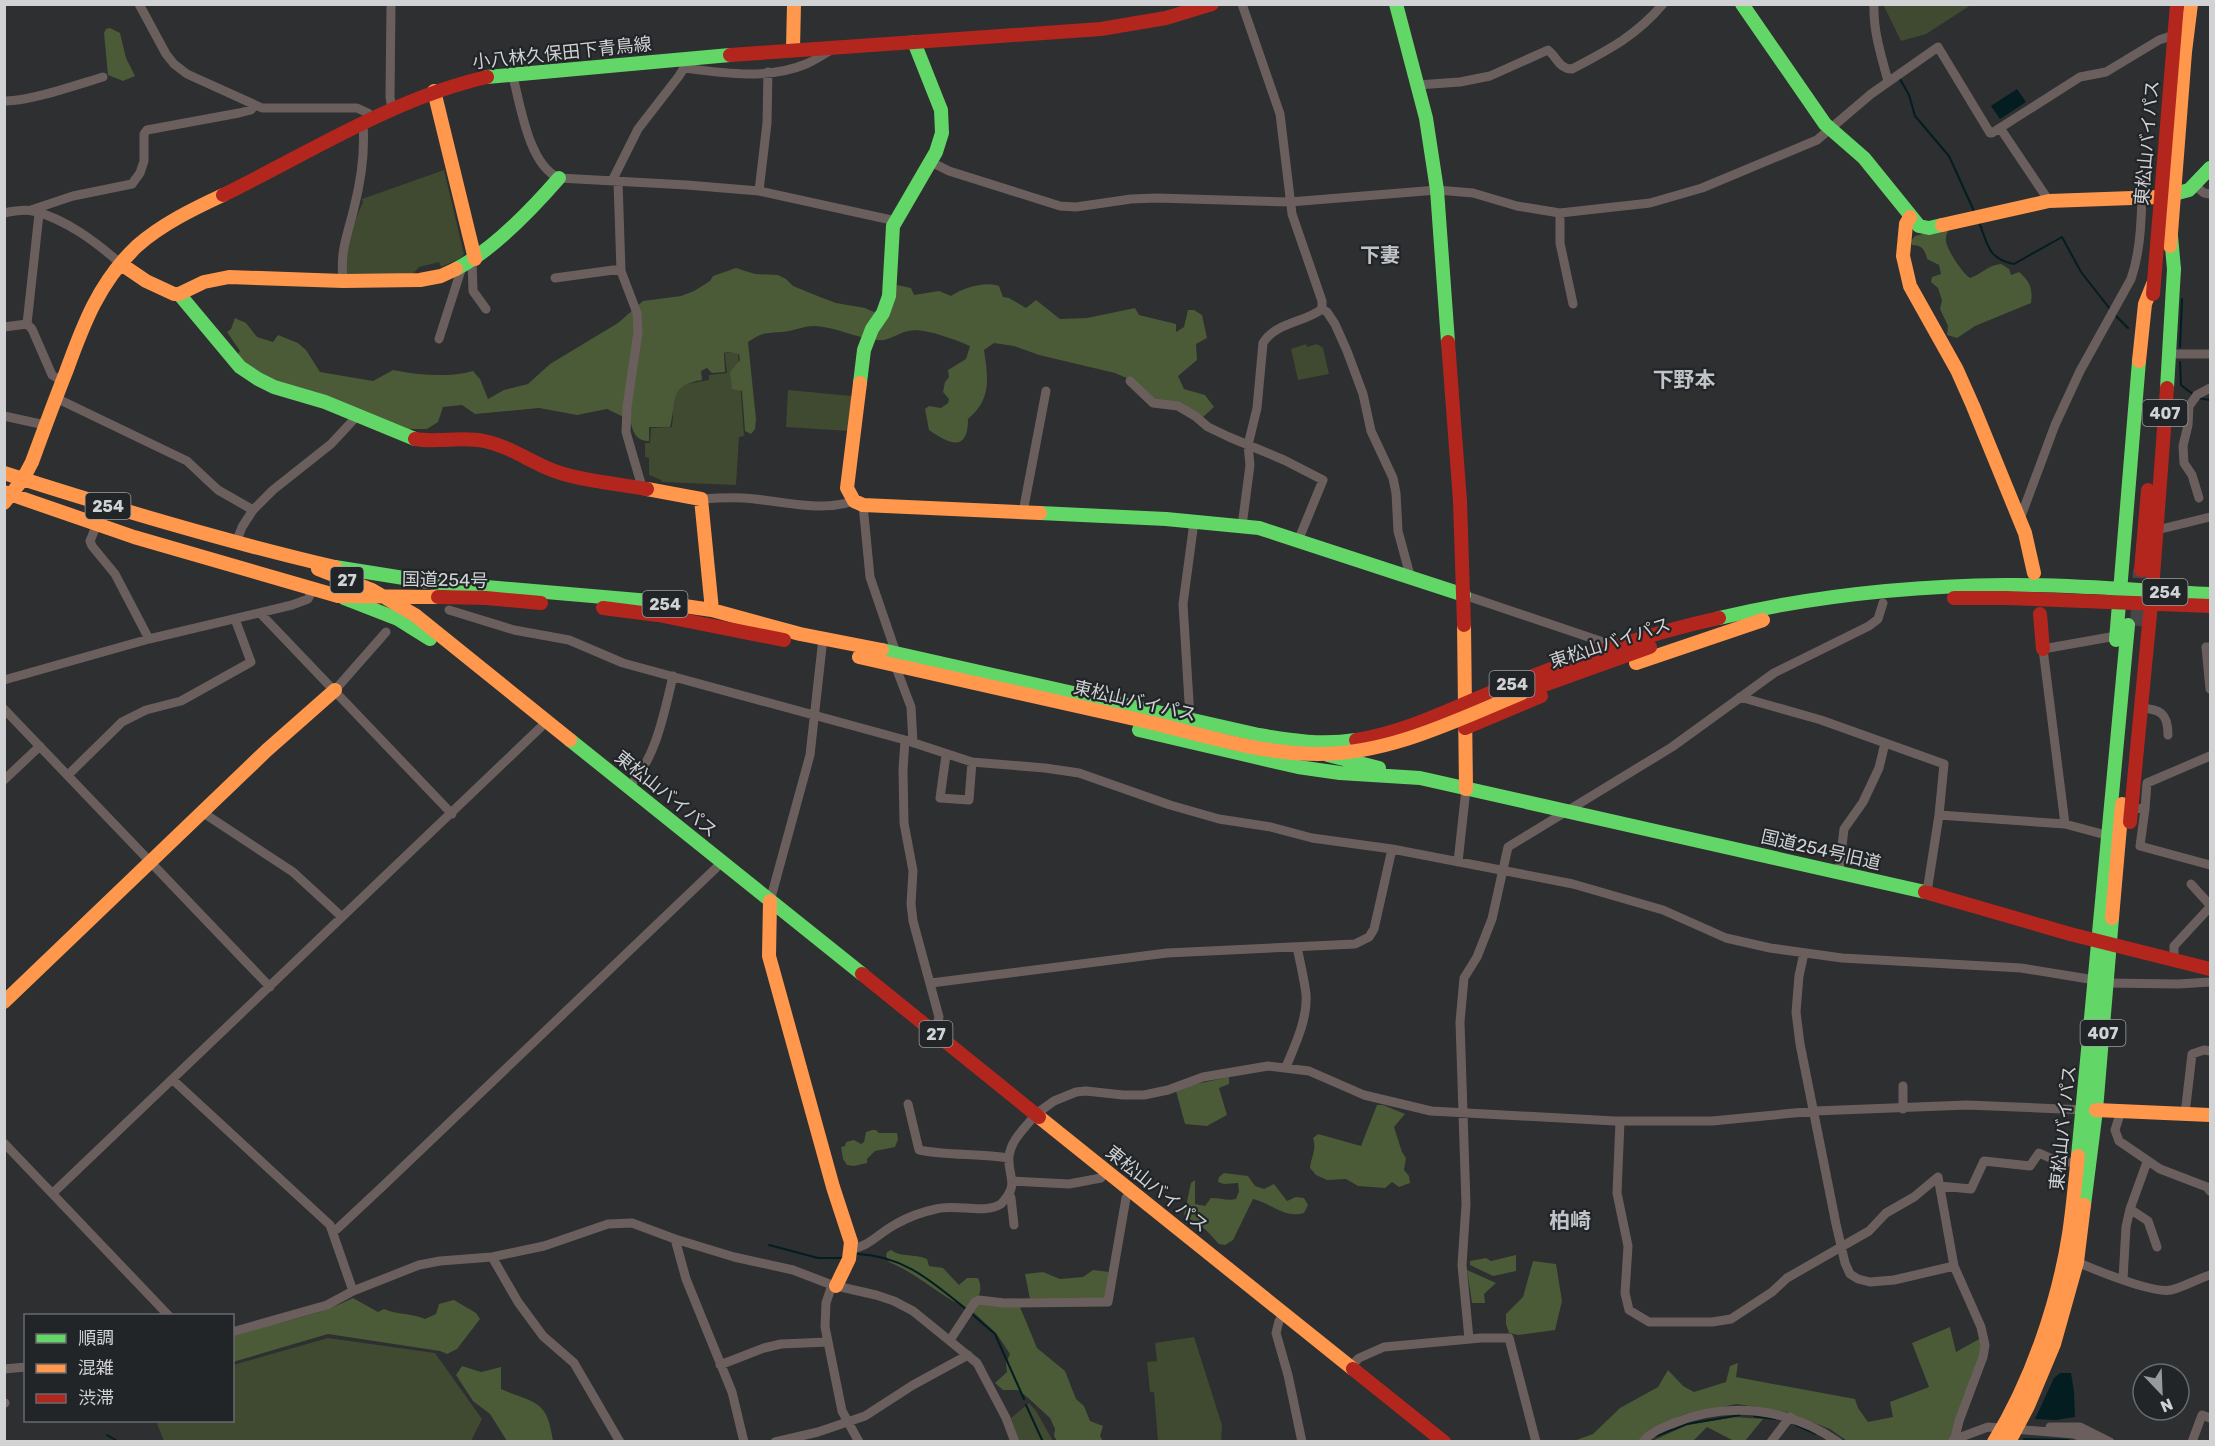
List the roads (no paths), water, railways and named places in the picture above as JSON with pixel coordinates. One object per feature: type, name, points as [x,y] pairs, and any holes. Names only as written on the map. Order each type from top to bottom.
[{"type":"main road","points":[[793,49],[794,4]]},
{"type":"main road","name":"小八林久保田下青鳥線","points":[[7,496],[23,479],[96,297],[121,264],[146,239],[185,214],[392,109],[434,91],[475,79],[512,73],[684,63],[793,49],[1101,29],[1166,18],[1212,4]]},
{"type":"main road","points":[[1396,4],[1430,138],[1437,189],[1460,501],[1464,595],[1466,789]]},
{"type":"main road","points":[[1742,4],[1830,130],[1864,158],[1918,226],[1929,228],[2049,201],[2167,196],[2184,192],[2211,168]]},
{"type":"main road","name":"東松山バイパス","points":[[2171,236],[2167,196],[2177,4]]},
{"type":"main road","name":"東松山バイパス","points":[[2153,284],[2167,196],[2190,4]]},
{"type":"main road","points":[[914,42],[941,110],[943,121],[940,142],[931,162],[893,226],[888,296],[883,313],[872,329],[864,350],[847,488],[859,503],[1166,519],[1259,528],[1464,595]]},
{"type":"main road","points":[[434,91],[470,263]]},
{"type":"main road","points":[[179,294],[196,285],[230,277],[343,281],[420,280],[441,276],[470,263],[540,200],[559,178]]},
{"type":"main road","points":[[1910,217],[1906,224],[1903,256],[1910,286],[1973,406],[2020,519],[2034,573]]},
{"type":"main road","name":"407","points":[[2151,598],[2174,269],[2171,236]]},
{"type":"main road","name":"407","points":[[2153,284],[2137,570],[2171,236]]},
{"type":"main road","points":[[121,264],[165,291],[179,294],[240,368],[274,387],[325,402],[411,439],[431,442],[462,439],[484,441],[510,449],[553,471],[701,499],[712,610]]},
{"type":"main road","name":"407","points":[[2120,596],[2142,323],[2145,304],[2153,284]]},
{"type":"main road","name":"国道254号","points":[[4,474],[236,543],[353,571],[429,582],[640,600],[712,610],[822,643]]},
{"type":"main road","name":"国道254号","points":[[7,496],[168,547],[338,596],[486,598],[582,606],[658,615],[822,643],[896,659]]},
{"type":"main road","name":"27","points":[[258,549],[325,571],[387,597],[411,612],[425,629]]},
{"type":"main road","points":[[411,612],[414,597],[423,585],[429,582]]},
{"type":"main road","name":"東松山バイパス","points":[[896,659],[1190,718],[1259,735],[1320,743],[1342,742],[1388,732],[1548,669],[1614,646],[1704,620],[1837,597],[2005,585],[2151,598],[2211,606]]},
{"type":"main road","name":"東松山バイパス","points":[[2151,598],[2211,594]]},
{"type":"main road","name":"27","points":[[338,596],[425,629]]},
{"type":"main road","points":[[2109,884],[2102,834],[2102,803],[2120,596]]},
{"type":"main road","name":"東松山バイパス","points":[[896,659],[1157,724],[1289,752],[1319,754],[1351,752],[1403,739],[1522,693],[1657,645],[1698,633],[1795,613],[1947,598],[2120,596]]},
{"type":"main road","points":[[425,629],[422,612],[424,605],[428,600],[436,597]]},
{"type":"main road","points":[[2109,884],[2138,809],[2140,708],[2151,598]]},
{"type":"main road","points":[[2040,614],[2043,649]]},
{"type":"main road","points":[[1465,728],[1600,675],[1763,620]]},
{"type":"main road","name":"東松山バイパス","points":[[2009,1442],[2054,1344],[2077,1262],[2133,625]]},
{"type":"main road","name":"東松山バイパス","points":[[425,629],[541,728],[716,868],[770,906],[935,1034],[1126,1198],[1282,1317],[1351,1366],[1444,1442]]},
{"type":"main road","name":"東松山バイパス","points":[[425,629],[629,787],[770,906],[1282,1317],[1429,1442]]},
{"type":"main road","points":[[896,659],[949,685],[1306,768],[1340,773],[1420,778]]},
{"type":"main road","points":[[4,1002],[202,812],[335,690]]},
{"type":"main road","points":[[1184,739],[1180,736],[1179,727],[1184,720],[1190,718]]},
{"type":"main road","points":[[1259,735],[1420,778]]},
{"type":"main road","points":[[1306,768],[1314,759],[1310,750]]},
{"type":"main road","name":"国道254号旧道","points":[[1420,778],[1927,892],[2105,943],[2211,969]]},
{"type":"main road","points":[[770,906],[768,946],[770,956],[833,1187],[849,1234],[851,1249],[849,1259],[834,1285]]},
{"type":"main road","points":[[2090,1110],[2211,1115]]},
{"type":"main road","name":"東松山バイパス","points":[[1994,1442],[2040,1344],[2054,1300],[2069,1234],[2078,1162],[2090,1110]]},
{"type":"street","points":[[140,4],[174,64],[187,74],[255,105],[269,108],[357,108],[368,113],[358,192],[342,249],[343,281]]},
{"type":"street","points":[[391,4],[390,96],[392,109]]},
{"type":"street","points":[[1242,4],[1280,114],[1292,214],[1322,301],[1322,309],[1315,315],[1283,326],[1269,335],[1263,343],[1257,408],[1248,445],[1250,465],[1242,526]]},
{"type":"street","points":[[1417,85],[1461,82],[1490,76],[1548,50],[1559,64],[1566,69],[1572,69],[1628,39],[1644,26],[1663,4]]},
{"type":"street","points":[[1874,4],[1878,45],[1888,81]]},
{"type":"street","points":[[931,162],[949,171],[1060,206],[1076,207],[1148,198],[1290,202],[1437,189],[1473,194],[1517,206],[1560,213],[1615,208],[1683,195],[1817,140],[1888,81],[1938,48],[1990,133],[2080,77],[2106,72],[2159,40],[2174,35]]},
{"type":"street","points":[[642,487],[626,432],[627,407],[638,332],[637,313],[621,269],[615,181],[638,129],[679,76],[684,63],[721,72],[768,72],[806,64],[837,47]]},
{"type":"street","points":[[759,191],[767,123],[768,72]]},
{"type":"street","points":[[512,73],[537,157],[553,176],[759,191],[896,220]]},
{"type":"street","points":[[4,101],[21,99],[103,77]]},
{"type":"street","points":[[4,213],[35,212],[74,196],[132,184],[140,173],[144,161],[144,134],[147,130],[247,112],[255,105]]},
{"type":"street","points":[[2000,128],[2049,201]]},
{"type":"street","points":[[2194,184],[2204,194],[2211,194]]},
{"type":"street","points":[[2020,519],[2055,425],[2080,371],[2136,266],[2142,198]]},
{"type":"street","points":[[35,212],[64,223],[100,245],[121,264]]},
{"type":"street","points":[[35,212],[27,324],[32,329],[52,375],[62,381]]},
{"type":"street","points":[[1560,213],[1560,243],[1573,304]]},
{"type":"street","points":[[470,263],[473,291],[486,309]]},
{"type":"street","points":[[439,339],[470,263]]},
{"type":"street","points":[[555,278],[621,269]]},
{"type":"street","points":[[1322,309],[1327,312],[1339,332],[1363,394],[1371,431],[1393,478],[1398,531],[1410,579]]},
{"type":"street","points":[[4,327],[27,324]]},
{"type":"street","points":[[2169,354],[2211,354]]},
{"type":"street","points":[[1130,381],[1153,403],[1178,406],[1208,427],[1323,480],[1298,541]]},
{"type":"street","points":[[2199,498],[2192,475],[2184,463],[2183,446],[2188,425],[2189,405],[2197,395],[2211,388]]},
{"type":"street","points":[[1023,512],[1046,390]]},
{"type":"street","points":[[56,398],[187,461],[218,490],[253,510]]},
{"type":"street","points":[[236,543],[242,527],[253,510],[273,490],[331,444],[358,415]]},
{"type":"street","points":[[4,416],[45,424]]},
{"type":"street","points":[[701,499],[744,498],[775,503],[841,506],[859,503],[870,577],[911,707],[909,742],[903,770],[904,823],[913,871],[911,904],[919,944],[932,983],[939,1017],[935,1034]]},
{"type":"street","points":[[2157,530],[2211,517]]},
{"type":"street","points":[[1190,718],[1183,604],[1194,522]]},
{"type":"street","points":[[97,524],[90,541],[92,546],[115,574],[149,639]]},
{"type":"street","points":[[4,680],[149,639],[304,601],[308,599],[313,589]]},
{"type":"street","points":[[1464,595],[1614,646]]},
{"type":"street","points":[[1470,1339],[1464,1302],[1462,1264],[1466,1204],[1460,1022],[1464,978],[1477,957],[1492,919],[1508,847],[1672,747],[1740,697],[1797,661],[1869,626],[1878,618],[1883,603]]},
{"type":"street","points":[[449,610],[514,630],[569,640],[623,663],[909,742],[972,762],[1079,772],[1170,805],[1219,819],[1271,827],[1312,838],[1392,849],[1573,884],[1663,910],[1726,938],[1770,948],[1842,958],[2021,968],[2102,981],[2178,984],[2211,982]]},
{"type":"street","points":[[260,613],[452,814]]},
{"type":"street","points":[[68,775],[122,722],[146,710],[181,701],[251,662],[236,619]]},
{"type":"street","points":[[335,690],[386,632]]},
{"type":"street","points":[[2065,824],[2043,649],[2116,636]]},
{"type":"street","points":[[770,906],[810,755],[822,643]]},
{"type":"street","points":[[2211,647],[2206,647],[2211,689]]},
{"type":"street","points":[[629,787],[635,781],[661,726],[673,676]]},
{"type":"street","points":[[1740,697],[1821,720],[1944,764],[1927,892]]},
{"type":"street","points":[[2140,708],[2157,710],[2162,713],[2168,727],[2168,735]]},
{"type":"street","points":[[4,709],[270,987]]},
{"type":"street","points":[[53,1193],[541,728]]},
{"type":"street","points":[[1839,872],[1845,829],[1863,802],[1880,768],[1885,743]]},
{"type":"street","points":[[4,780],[40,746]]},
{"type":"street","points":[[946,755],[940,798],[969,800],[972,762]]},
{"type":"street","points":[[2211,756],[2147,783],[2138,809],[2140,846],[2211,865]]},
{"type":"street","points":[[1458,862],[1466,789]]},
{"type":"street","points":[[202,812],[293,872],[342,917]]},
{"type":"street","points":[[1939,815],[2065,824],[2102,834]]},
{"type":"street","points":[[932,983],[1167,953],[1355,944],[1369,937],[1377,922],[1392,849]]},
{"type":"street","points":[[333,1230],[338,1228],[383,1186],[716,868]]},
{"type":"street","points":[[2174,959],[2174,946],[2211,906],[2191,884]]},
{"type":"street","points":[[1287,1067],[1305,1009],[1306,995],[1297,947]]},
{"type":"street","points":[[1804,953],[1799,976],[1796,1012],[1800,1044],[1842,1247],[1850,1274],[1870,1282],[1894,1280],[1954,1266]]},
{"type":"street","points":[[2186,1114],[2192,1054],[2204,1050],[2211,1051]]},
{"type":"street","points":[[851,1249],[863,1246],[894,1225],[917,1214],[939,1208],[997,1207],[1009,1193],[1013,1181],[1009,1158],[1014,1139],[1034,1117],[1054,1101],[1076,1092],[1086,1091],[1144,1095],[1168,1090],[1203,1077],[1247,1069],[1287,1067],[1308,1071],[1364,1095],[1431,1111],[1620,1121],[1712,1120],[1815,1111],[1967,1105],[2090,1110]]},
{"type":"street","points":[[173,1080],[330,1225],[353,1291]]},
{"type":"street","points":[[1903,1086],[1903,1109]]},
{"type":"street","points":[[908,1104],[919,1150],[948,1154],[985,1154],[1009,1158]]},
{"type":"street","points":[[2121,1111],[2115,1130],[2115,1136],[2119,1141],[2160,1169],[2209,1188]]},
{"type":"street","points":[[1620,1121],[1617,1193],[1628,1246],[1625,1293],[1629,1310],[1649,1322],[1712,1322],[1731,1319],[1766,1297],[1787,1278],[1869,1231],[1886,1213],[1914,1197],[1938,1177],[1954,1266],[1981,1327],[1985,1345],[1983,1357],[1953,1440]]},
{"type":"street","points":[[4,1143],[167,1314]]},
{"type":"street","points":[[1940,1186],[1971,1189],[1984,1161],[2030,1166],[2040,1153],[2059,1162],[2078,1162]]},
{"type":"street","points":[[2123,1279],[2126,1227],[2147,1162]]},
{"type":"street","points":[[1013,1181],[1069,1184],[1101,1178]]},
{"type":"street","points":[[1009,1193],[1014,1225]]},
{"type":"street","points":[[950,1340],[975,1302],[979,1300],[1004,1303],[1108,1302],[1126,1198]]},
{"type":"street","points":[[2130,1209],[2148,1221],[2157,1247]]},
{"type":"street","points":[[234,1331],[327,1305],[353,1291],[419,1265],[492,1257],[544,1246],[617,1222],[642,1226],[734,1257],[793,1270],[834,1285],[894,1300],[913,1311],[968,1354],[984,1373],[1015,1442]]},
{"type":"street","points":[[675,1239],[686,1279],[732,1392],[744,1442]]},
{"type":"street","points":[[492,1257],[518,1302],[543,1336],[574,1363],[620,1442]]},
{"type":"street","points":[[2077,1262],[2161,1290],[2171,1290],[2211,1275]]},
{"type":"street","points":[[834,1285],[824,1315],[828,1342],[842,1411],[859,1442]]},
{"type":"street","points":[[1282,1317],[1276,1333],[1288,1375],[1302,1442]]},
{"type":"street","points":[[1351,1366],[1359,1358],[1384,1347],[1470,1339],[1509,1338],[1536,1442]]},
{"type":"street","points":[[720,1365],[781,1344],[828,1342]]},
{"type":"street","points":[[775,1442],[818,1432],[864,1416],[968,1354]]},
{"type":"street","points":[[4,1369],[24,1368]]},
{"type":"street","points":[[1643,1442],[1649,1433],[1686,1418],[1732,1410],[1761,1411],[1790,1417],[1826,1438],[1838,1442]]},
{"type":"street","points":[[2192,1442],[2202,1415],[2211,1418]]},
{"type":"street","points":[[1771,1442],[1790,1417]]},
{"type":"street","points":[[1953,1440],[1989,1427],[2074,1434],[2093,1442]]},
{"type":"street","points":[[2033,1432],[2039,1427],[2080,1427],[2110,1442]]},
{"type":"water","points":[[2017,89],[2026,102],[2000,119],[1991,106]]},
{"type":"water","points":[[2060,1373],[2071,1373],[2075,1417],[2055,1420],[2035,1419],[2054,1378]]},
{"type":"waterway","points":[[1900,79],[1909,95],[1915,116],[1949,156],[1974,211]]},
{"type":"waterway","points":[[1979,222],[1987,244],[1994,255],[2005,262],[2014,264],[2062,237],[2081,272],[2110,309]]},
{"type":"waterway","points":[[2180,347],[2182,299]]},
{"type":"waterway","points":[[2115,315],[2128,328]]},
{"type":"waterway","points":[[2180,362],[2181,385],[2194,395]]},
{"type":"waterway","points":[[2198,398],[2210,400]]},
{"type":"waterway","points":[[769,1245],[818,1258],[841,1258]]},
{"type":"waterway","points":[[858,1254],[874,1256],[903,1265],[929,1280],[966,1309]]},
{"type":"waterway","points":[[972,1314],[995,1334],[1024,1399]]},
{"type":"waterway","points":[[1026,1405],[1043,1442]]},
{"type":"waterway","points":[[1656,1436],[1687,1424],[1740,1415]]},
{"type":"waterway","points":[[1754,1416],[1775,1419]]},
{"type":"waterway","points":[[1796,1425],[1816,1434]]},
{"type":"waterway","points":[[107,1435],[119,1442]]},
{"type":"waterway","points":[[2024,1439],[2068,1440],[2071,1442]]},
{"type":"tunnel","points":[[2138,626],[2141,570]]},
{"type":"district","name":"下妻","points":[[1380,255]]},
{"type":"district","name":"下野本","points":[[1684,380]]},
{"type":"district","name":"柏崎","points":[[1570,1221]]}]
